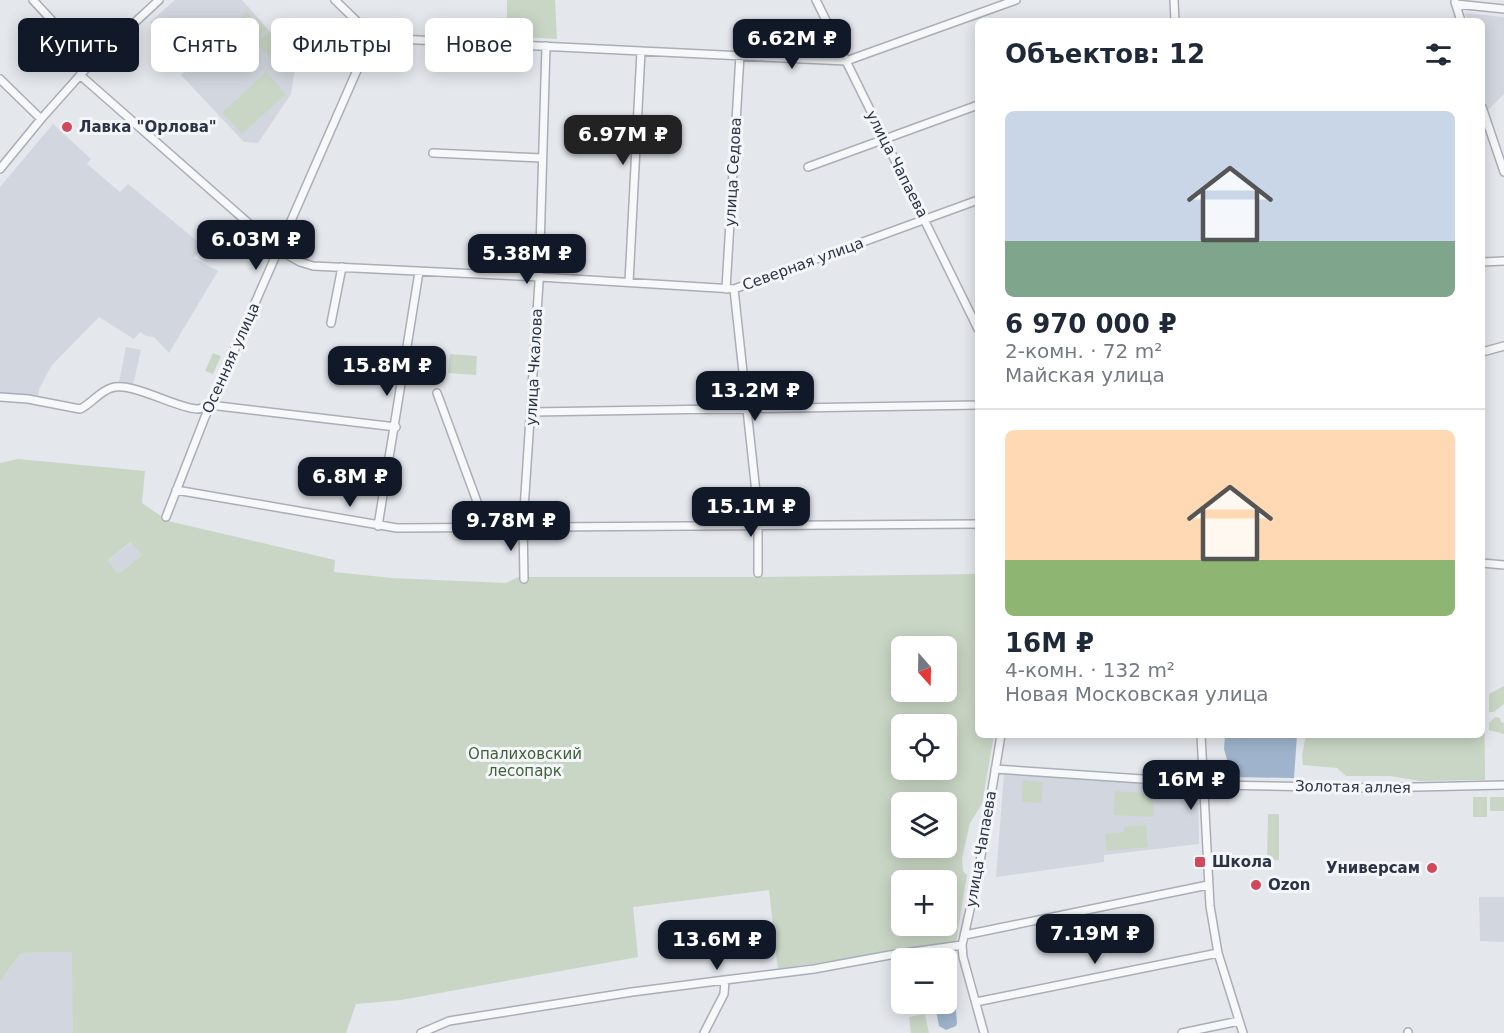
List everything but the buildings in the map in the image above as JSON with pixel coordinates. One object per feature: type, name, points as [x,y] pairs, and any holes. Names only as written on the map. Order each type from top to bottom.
[{"type":"street","points":[[33,0],[50,18]]},
{"type":"street","points":[[139,19],[159,0]]},
{"type":"street","points":[[335,0],[354,18]]},
{"type":"street","name":"улица Чапаева","points":[[816,0],[884,139],[974,312]]},
{"type":"street","points":[[413,38],[846,60],[1016,0]]},
{"type":"street","points":[[1174,0],[1175,18]]},
{"type":"street","points":[[1460,18],[1455,2],[1504,9]]},
{"type":"street","name":"улица Чкалова","points":[[524,579],[523,525],[540,277],[546,46]]},
{"type":"street","points":[[629,282],[641,51]]},
{"type":"street","name":"улица Седова","points":[[740,55],[730,289],[747,410],[758,525],[758,573]]},
{"type":"street","points":[[0,169],[83,72]]},
{"type":"street","name":"Осенняя улица","points":[[166,517],[210,405],[356,72]]},
{"type":"street","name":"Северная улица","points":[[80,75],[279,250],[300,262],[313,266],[730,289],[975,201]]},
{"type":"street","points":[[0,79],[41,119]]},
{"type":"street","points":[[808,167],[975,106]]},
{"type":"street","points":[[1485,116],[1504,171]]},
{"type":"street","points":[[433,153],[542,158]]},
{"type":"street","points":[[1485,262],[1504,261]]},
{"type":"street","points":[[331,323],[342,267]]},
{"type":"street","points":[[378,526],[396,427],[419,272]]},
{"type":"street","points":[[1485,351],[1504,346]]},
{"type":"street","points":[[0,397],[28,399],[80,409],[104,391],[119,387],[141,391],[198,409],[210,405],[396,427]]},
{"type":"street","points":[[437,393],[486,526]]},
{"type":"street","points":[[532,412],[975,405]]},
{"type":"street","points":[[176,490],[378,526],[416,528],[523,525],[975,524]]},
{"type":"street","points":[[1485,563],[1504,565]]},
{"type":"street","name":"улица Чапаева","points":[[984,1033],[962,945],[978,874],[1000,738]]},
{"type":"street","points":[[1201,738],[1208,885],[1218,953],[1243,1033]]},
{"type":"street","name":"Золотая аллея","points":[[995,769],[1214,785],[1373,788],[1504,785]]},
{"type":"street","points":[[965,935],[1208,885]]},
{"type":"street","points":[[421,1033],[449,1021],[632,992],[814,969],[962,945]]},
{"type":"street","points":[[976,1002],[1218,953]]},
{"type":"street","points":[[704,1033],[724,994],[725,980]]},
{"type":"street","points":[[1182,1033],[1239,1021]]},
{"type":"shaded area","points":[[175,0],[242,0],[258,18],[155,18]]},
{"type":"shaded area","points":[[1465,13],[1504,17],[1504,94],[1488,110],[1485,102],[1485,18],[1466,18]]},
{"type":"shaded area","points":[[259,19],[271,33],[271,72],[294,72],[291,94],[258,143],[244,142],[181,75],[184,72],[259,72]]},
{"type":"shaded area","points":[[53,124],[91,159],[87,164],[120,192],[128,184],[203,246],[194,258],[218,271],[169,353],[154,337],[140,332],[134,339],[99,317],[52,365],[40,387],[38,396],[0,393],[0,187]]},
{"type":"shaded area","points":[[126,347],[141,350],[133,385],[119,382]]},
{"type":"shaded area","points":[[132,542],[142,555],[118,574],[108,560]]},
{"type":"shaded area","points":[[1004,773],[1088,778],[1091,781],[1098,779],[1198,785],[1199,844],[1104,855],[1104,862],[996,877]]},
{"type":"shaded area","points":[[1479,897],[1504,897],[1504,942],[1480,941]]},
{"type":"shaded area","points":[[73,952],[73,1033],[0,1033],[0,982],[21,953]]},
{"type":"green space","points":[[507,0],[555,0],[557,39],[533,38],[533,18],[507,18]]},
{"type":"green space","points":[[247,12],[252,18],[240,18]]},
{"type":"green space","points":[[259,20],[267,29],[259,36]]},
{"type":"green space","points":[[269,32],[271,34],[271,59],[259,45],[259,41]]},
{"type":"green space","points":[[266,72],[286,94],[242,134],[222,113]]},
{"type":"green space","points":[[213,353],[221,356],[213,374],[205,371]]},
{"type":"green space","points":[[450,354],[477,356],[476,375],[448,373]]},
{"type":"green space","name":"Опалиховский лесопарк","points":[[18,459],[145,471],[142,503],[168,521],[335,560],[334,572],[392,578],[506,583],[518,577],[975,574],[975,738],[993,738],[982,804],[970,823],[962,858],[963,871],[967,875],[957,936],[957,870],[891,870],[891,936],[957,936],[956,942],[916,948],[891,948],[891,952],[778,969],[769,890],[633,907],[638,957],[401,1000],[356,1004],[346,1033],[73,1033],[72,952],[21,953],[0,982],[0,463]],"holes":[[[131,542],[142,555],[118,574],[108,560]]]},
{"type":"green space","points":[[1504,686],[1504,704],[1494,712],[1489,712],[1489,694]]},
{"type":"green space","points":[[1495,717],[1500,718],[1504,723],[1504,734],[1489,730],[1489,723]]},
{"type":"green space","points":[[1305,738],[1485,738],[1485,780],[1420,781],[1390,776],[1346,776],[1337,768],[1303,765],[1302,755]]},
{"type":"green space","points":[[1023,780],[1043,782],[1041,803],[1022,802]]},
{"type":"green space","points":[[1115,791],[1154,794],[1153,817],[1113,815]]},
{"type":"green space","points":[[1473,797],[1487,797],[1487,817],[1473,817]]},
{"type":"green space","points":[[1490,797],[1504,797],[1504,811],[1490,811]]},
{"type":"green space","points":[[1268,814],[1279,814],[1279,860],[1267,860]]},
{"type":"green space","points":[[1146,825],[1148,847],[1107,851],[1105,834],[1124,832],[1124,827]]},
{"type":"green space","points":[[925,1014],[929,1033],[911,1033],[909,1017]]},
{"type":"water","points":[[1225,738],[1297,738],[1294,778],[1232,777],[1224,749]]},
{"type":"water","points":[[937,1014],[956,1014],[956,1026],[946,1030],[939,1026]]},
{"type":"place","name":"Лавка \"Орлова\"","points":[[67,127]]},
{"type":"place","name":"Школа","points":[[1200,862]]},
{"type":"place","name":"Универсам","points":[[1432,868]]},
{"type":"place","name":"Ozon","points":[[1256,885]]}]
